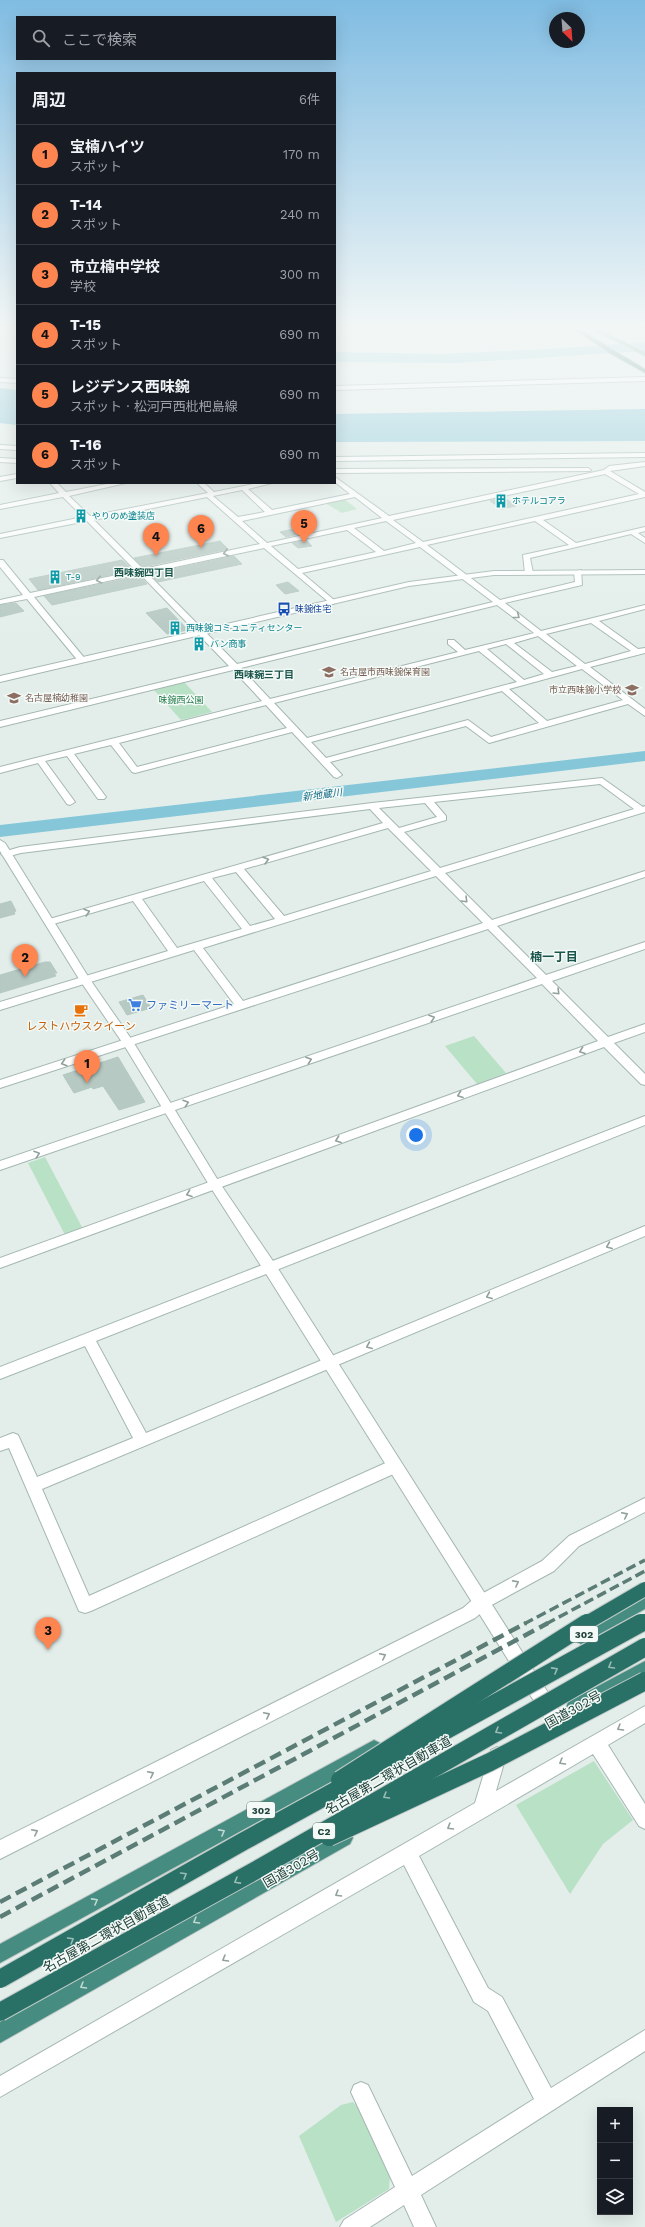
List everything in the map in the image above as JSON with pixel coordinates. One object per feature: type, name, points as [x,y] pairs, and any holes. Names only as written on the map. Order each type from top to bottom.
[{"type":"highway","points":[[244,1841],[607,1610],[645,1589]]},
{"type":"highway","name":"302","points":[[0,1954],[645,1601]]},
{"type":"highway","name":"名古屋第二環状自動車道","points":[[0,1979],[244,1841],[645,1621]]},
{"type":"highway","name":"名古屋第二環状自動車道","points":[[0,2012],[258,1869],[645,1647]]},
{"type":"highway","name":"国道302号","points":[[0,2033],[645,1669]]},
{"type":"highway","points":[[258,1869],[490,1762],[645,1681]]},
{"type":"street","points":[[0,447],[16,448]]},
{"type":"street","points":[[336,459],[645,455]]},
{"type":"street","points":[[0,460],[16,461]]},
{"type":"street","points":[[0,602],[606,471],[645,464]]},
{"type":"street","points":[[336,471],[606,471],[645,495]]},
{"type":"street","points":[[0,479],[16,476]]},
{"type":"street","points":[[336,480],[645,713]]},
{"type":"street","points":[[55,484],[88,519],[201,631],[337,775]]},
{"type":"street","points":[[0,507],[118,484]]},
{"type":"street","points":[[201,484],[236,520],[331,602]]},
{"type":"street","points":[[0,536],[264,484]]},
{"type":"street","points":[[243,488],[271,512]]},
{"type":"street","points":[[236,520],[355,495]]},
{"type":"street","points":[[297,572],[645,495]]},
{"type":"street","points":[[537,519],[575,546]]},
{"type":"street","points":[[348,527],[382,553]]},
{"type":"street","points":[[529,573],[526,557],[645,529]]},
{"type":"street","points":[[632,532],[645,541]]},
{"type":"street","points":[[0,562],[82,660]]},
{"type":"street","points":[[0,724],[578,583],[578,572]]},
{"type":"street","points":[[0,679],[201,631],[409,584],[464,576],[529,573],[645,572]]},
{"type":"street","points":[[0,770],[645,607]]},
{"type":"street","points":[[592,620],[641,651]]},
{"type":"street","points":[[507,641],[550,675]]},
{"type":"street","points":[[451,642],[463,652]]},
{"type":"street","points":[[480,648],[522,682]]},
{"type":"street","points":[[305,741],[641,651]]},
{"type":"street","points":[[502,688],[545,724]]},
{"type":"street","points":[[325,761],[468,723],[489,740],[629,701]]},
{"type":"street","points":[[114,742],[136,770],[293,729]]},
{"type":"street","points":[[69,753],[101,797]]},
{"type":"street","points":[[40,760],[70,802]]},
{"type":"street","points":[[2,847],[20,850],[372,806],[602,781],[643,810]]},
{"type":"street","points":[[50,922],[238,868],[394,827],[443,818],[427,800]]},
{"type":"street","points":[[372,806],[645,1081]]},
{"type":"street","points":[[0,1006],[84,979],[643,810]]},
{"type":"street","points":[[2,847],[84,979],[128,1043],[214,1185],[270,1268],[555,1719]]},
{"type":"street","points":[[238,868],[282,920]]},
{"type":"street","points":[[0,1084],[645,874]]},
{"type":"street","points":[[206,877],[248,930]]},
{"type":"street","points":[[136,898],[175,952]]},
{"type":"street","points":[[0,1166],[645,945]]},
{"type":"street","points":[[196,946],[241,1006]]},
{"type":"street","points":[[0,1263],[645,1028]]},
{"type":"street","points":[[0,1373],[645,1120]]},
{"type":"street","points":[[33,1486],[645,1231]]},
{"type":"street","points":[[88,1339],[142,1440]]},
{"type":"street","points":[[0,1445],[13,1439],[85,1606],[395,1466]]},
{"type":"street","points":[[0,1850],[469,1613],[482,1602],[548,1566],[574,1541],[645,1505]]},
{"type":"street","points":[[0,2087],[645,1714]]},
{"type":"street","points":[[596,1742],[645,1820]]},
{"type":"street","points":[[483,1808],[498,1751]]},
{"type":"street","points":[[407,1853],[481,1995],[495,2004],[547,2102]]},
{"type":"street","points":[[351,2227],[645,2040]]},
{"type":"street","points":[[361,2092],[425,2227]]},
{"type":"green space","points":[[344,499],[357,509],[342,513],[325,503]]},
{"type":"green space","name":"味鋺西公園","points":[[184,682],[212,712],[181,720],[153,689]]},
{"type":"green space","points":[[474,1036],[506,1073],[477,1084],[445,1046]]},
{"type":"green space","points":[[45,1157],[83,1229],[65,1235],[28,1163]]},
{"type":"green space","points":[[594,1761],[633,1820],[603,1844],[570,1894],[516,1805]]},
{"type":"green space","points":[[353,2102],[360,2109],[390,2176],[389,2189],[336,2222],[299,2136],[341,2105]]},
{"type":"water","points":[[336,434],[645,434],[645,441],[336,442]]},
{"type":"building","name":"ホテルコアラ","points":[[504,497],[516,506],[502,509],[490,501]]},
{"type":"building","points":[[293,529],[299,534],[286,537],[280,532]]},
{"type":"building","points":[[306,540],[312,546],[298,548],[292,543]]},
{"type":"building","points":[[220,541],[228,549],[143,567],[134,558]]},
{"type":"building","points":[[234,556],[242,564],[158,582],[150,574]]},
{"type":"building","points":[[122,560],[133,570],[38,590],[29,579]]},
{"type":"building","points":[[140,576],[147,584],[52,605],[44,596]]},
{"type":"building","points":[[288,582],[299,591],[285,594],[276,585]]},
{"type":"building","points":[[16,603],[24,611],[0,617],[0,605]]},
{"type":"building","points":[[167,608],[188,630],[167,634],[146,613]]},
{"type":"building","points":[[11,901],[16,911],[14,912],[15,914],[0,918],[0,904]]},
{"type":"building","points":[[45,962],[50,962],[57,973],[54,973],[56,976],[0,993],[0,975]]},
{"type":"building","name":"ファミリーマート","points":[[143,995],[151,1008],[127,1015],[119,1002]]},
{"type":"building","points":[[118,1057],[145,1102],[119,1110],[103,1086],[93,1089],[92,1087],[74,1093],[63,1075]]},
{"type":"waterway","name":"新地蔵川","points":[[0,831],[645,756]]},
{"type":"railway","points":[[524,1624],[645,1560]]},
{"type":"railway","points":[[546,1624],[645,1571]]},
{"type":"railway","points":[[0,1902],[526,1623]]},
{"type":"railway","points":[[0,1917],[548,1623]]},
{"type":"place","name":"ホテルコアラ","points":[[501,501]]},
{"type":"place","name":"やりのめ塗装店","points":[[81,516]]},
{"type":"place","name":"レジデンス西味鋺","points":[[304,543]]},
{"type":"place","name":"T-16","points":[[201,548]]},
{"type":"place","name":"T-15","points":[[156,556]]},
{"type":"place","name":"T-9","points":[[55,577]]},
{"type":"place","name":"味鋺住宅","points":[[284,609]]},
{"type":"place","name":"西味鋺コミュニティセンター","points":[[175,628]]},
{"type":"place","name":"バン商事","points":[[199,644]]},
{"type":"place","name":"名古屋市西味鋺保育園","points":[[329,672]]},
{"type":"place","name":"市立西味鋺小学校","points":[[632,690]]},
{"type":"place","name":"名古屋楠幼稚園","points":[[14,698]]},
{"type":"place","name":"T-14","points":[[25,977]]},
{"type":"place","name":"ファミリーマート","points":[[135,1005]]},
{"type":"place","name":"レストハウスクイーン","points":[[81,1010]]},
{"type":"place","name":"宝楠ハイツ","points":[[87,1083]]},
{"type":"place","name":"市立楠中学校","points":[[48,1650]]},
{"type":"district","name":"西味鋺四丁目","points":[[144,572]]},
{"type":"district","name":"西味鋺三丁目","points":[[264,674]]},
{"type":"district","name":"楠一丁目","points":[[554,957]]}]
